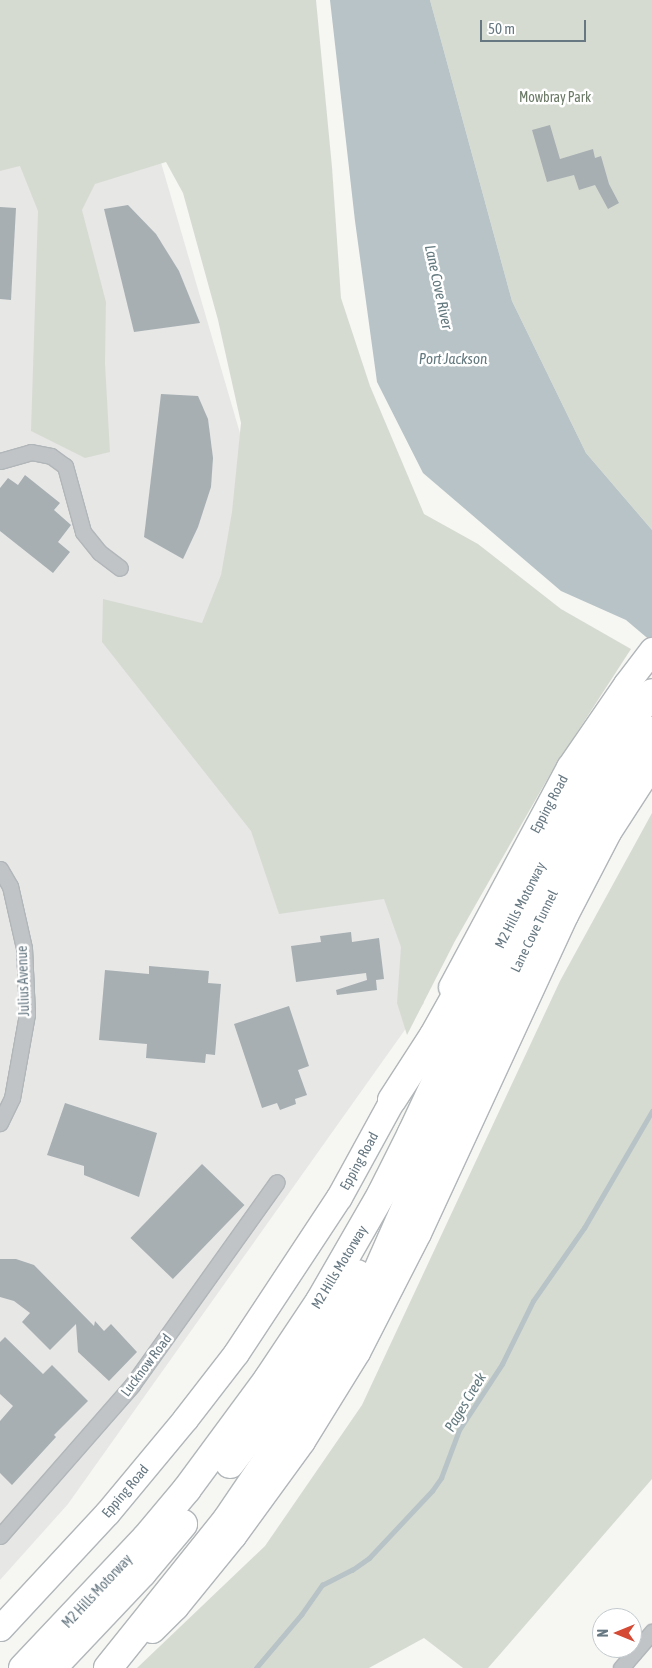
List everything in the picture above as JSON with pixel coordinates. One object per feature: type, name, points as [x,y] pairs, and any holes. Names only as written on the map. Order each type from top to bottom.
[{"type":"highway","points":[[392,1100],[434,1035],[494,927],[622,731],[652,692]]},
{"type":"highway","name":"Lane Cove Tunnel","points":[[435,1141],[556,886],[613,784],[652,731]]},
{"type":"highway","name":"M2 Hills Motorway","points":[[23,1668],[140,1545],[187,1488],[263,1386],[320,1300],[382,1193],[504,937],[570,810]]},
{"type":"highway","points":[[110,1668],[228,1518],[308,1400],[374,1279],[435,1141]]},
{"type":"highway","name":"M2 Hills Motorway","points":[[52,1668],[142,1573],[191,1514],[276,1402],[348,1291],[435,1141]]},
{"type":"main road","name":"Epping Road","points":[[0,1628],[107,1513],[185,1419],[236,1352],[339,1196],[569,767],[626,684],[652,650]]},
{"type":"main road","points":[[110,1668],[175,1607],[234,1536],[302,1441],[357,1352],[418,1233],[565,915],[608,832],[652,764]]},
{"type":"street","points":[[0,461],[31,452],[51,456],[66,466],[83,532],[99,552],[120,568]]},
{"type":"street","name":"Julius Avenue","points":[[0,869],[10,886],[24,948],[27,1014],[12,1098],[0,1123]]},
{"type":"street","name":"Lucknow Road","points":[[0,1536],[132,1386],[276,1182]]},
{"type":"street","points":[[621,1668],[652,1632]]},
{"type":"shaded area","points":[[141,94],[284,584],[386,746],[424,1003],[68,1504],[0,1580],[0,129]]},
{"type":"green space","points":[[0,0],[316,0],[332,167],[341,298],[370,386],[424,514],[478,544],[561,609],[631,649],[552,771],[455,941],[407,1035],[397,1003],[401,947],[384,899],[279,914],[251,831],[102,642],[103,599],[202,623],[221,575],[232,512],[241,423],[218,320],[183,193],[166,162],[95,184],[82,210],[106,302],[105,363],[110,452],[85,458],[31,431],[38,211],[20,166],[0,171]]},
{"type":"green space","name":"Mowbray Park","points":[[430,0],[652,0],[652,530],[586,453],[512,301]]},
{"type":"green space","points":[[652,813],[652,1479],[488,1668],[463,1668],[424,1638],[369,1668],[137,1668],[265,1546],[362,1405],[560,981]]},
{"type":"water","name":"Port Jackson","points":[[330,0],[430,0],[512,301],[586,453],[652,530],[652,642],[626,620],[561,591],[423,473],[377,382],[355,221]]},
{"type":"building","points":[[550,125],[560,159],[593,149],[595,158],[601,156],[609,184],[619,203],[608,209],[595,185],[579,190],[574,175],[547,182],[532,130]]},
{"type":"building","points":[[128,205],[156,234],[179,271],[200,323],[134,332],[104,209]]},
{"type":"building","points":[[0,207],[16,208],[11,300],[0,299]]},
{"type":"building","points":[[161,394],[198,396],[208,419],[213,458],[211,487],[198,527],[183,559],[144,537]]},
{"type":"building","points":[[25,475],[60,503],[54,510],[71,525],[58,542],[70,552],[53,573],[0,531],[0,488],[8,478],[18,485]]},
{"type":"building","points":[[351,932],[352,942],[379,938],[384,979],[376,980],[377,990],[337,995],[336,990],[367,980],[366,973],[296,982],[291,946],[321,942],[320,936]]},
{"type":"building","points":[[149,966],[209,971],[208,983],[221,984],[215,1055],[206,1054],[205,1063],[146,1058],[147,1044],[99,1040],[105,970],[149,974]]},
{"type":"building","points":[[289,1006],[309,1066],[298,1070],[307,1095],[295,1099],[296,1104],[280,1110],[277,1103],[262,1108],[234,1024]]},
{"type":"building","points":[[65,1103],[157,1133],[139,1197],[84,1175],[84,1166],[47,1155]]},
{"type":"building","points":[[202,1164],[244,1205],[173,1279],[130,1238]]},
{"type":"building","points":[[0,1259],[16,1259],[34,1265],[94,1326],[95,1321],[104,1331],[111,1324],[137,1352],[109,1381],[78,1352],[76,1324],[50,1350],[22,1322],[30,1313],[14,1301],[0,1297]]},
{"type":"building","points":[[5,1337],[43,1374],[52,1365],[88,1401],[54,1435],[56,1437],[12,1485],[0,1473],[0,1421],[13,1406],[0,1394],[0,1342]]},
{"type":"waterway","name":"Pages Creek","points":[[256,1668],[301,1615],[322,1585],[352,1570],[369,1558],[432,1491],[441,1478],[459,1430],[502,1364],[533,1301],[584,1228],[652,1111]]},
{"type":"water label","name":"Lane Cove River","points":[[439,287]]}]
